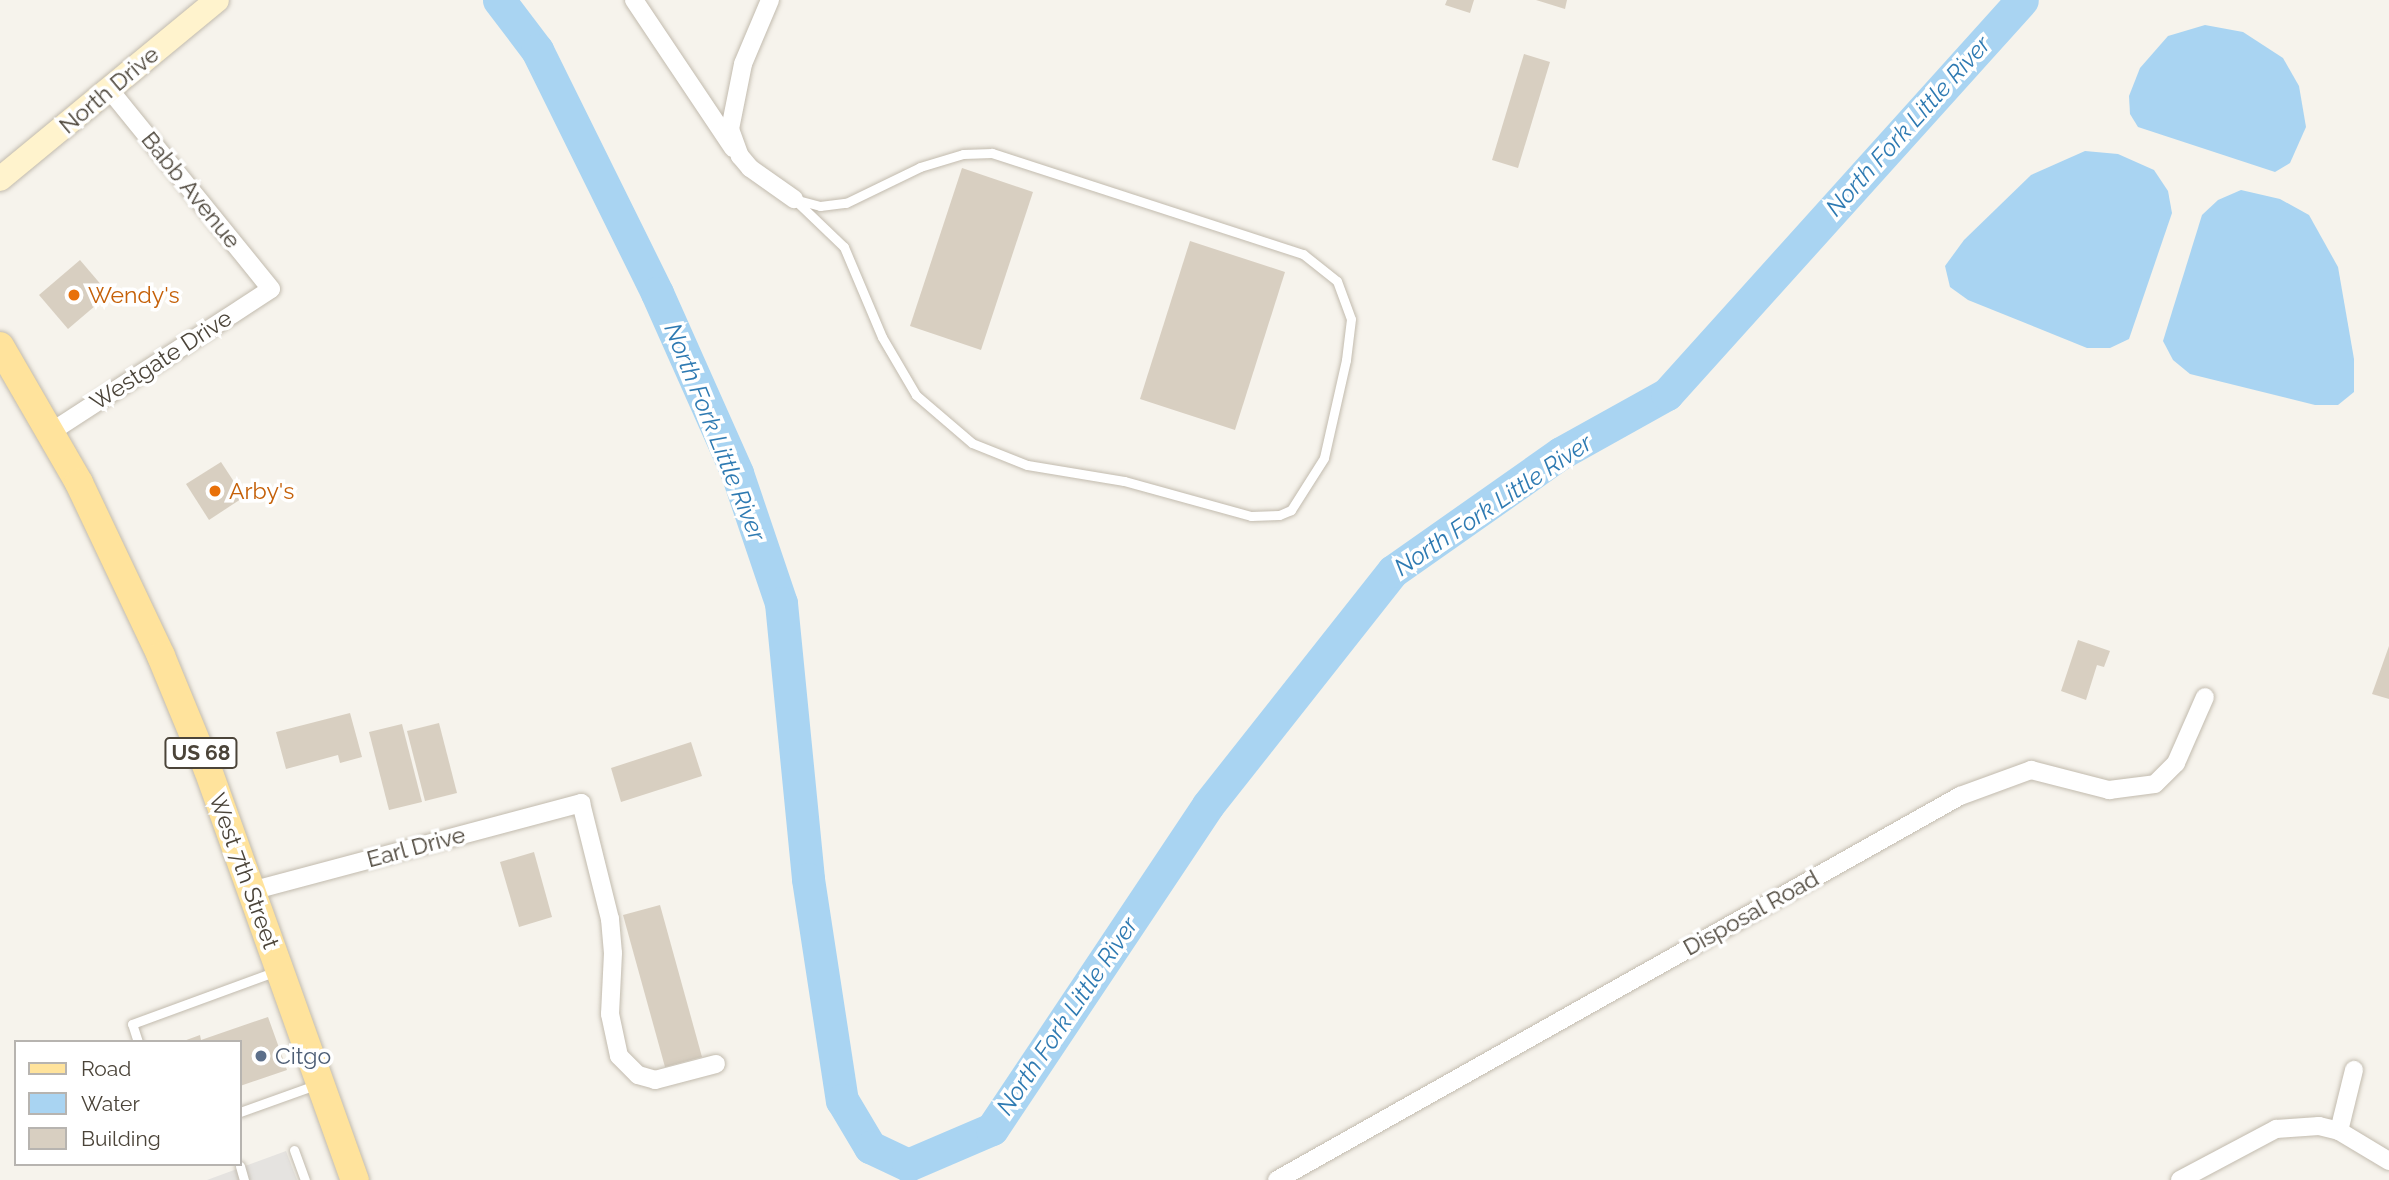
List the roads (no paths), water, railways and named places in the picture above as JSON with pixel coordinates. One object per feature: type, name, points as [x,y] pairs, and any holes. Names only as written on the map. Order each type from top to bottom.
[{"type":"main road","name":"North Drive","points":[[0,179],[216,0]]},
{"type":"main road","name":"West 7th Street","points":[[0,346],[51,432],[161,656],[251,891],[355,1180]]},
{"type":"street","points":[[634,0],[705,112],[740,156],[760,177],[794,199]]},
{"type":"street","points":[[740,156],[730,130],[733,96],[770,0]]},
{"type":"street","name":"Babb Avenue","points":[[110,90],[271,289]]},
{"type":"street","name":"Westgate Drive","points":[[51,432],[271,289]]},
{"type":"street","name":"Disposal Road","points":[[1277,1180],[1970,792],[2031,770],[2059,774],[2109,790],[2155,784],[2176,763],[2205,697]]},
{"type":"street","name":"Earl Drive","points":[[251,891],[581,803],[610,919],[611,1029],[619,1056],[638,1075],[655,1080],[716,1064]]},
{"type":"street","points":[[2339,1131],[2354,1070]]},
{"type":"street","points":[[2180,1180],[2276,1129],[2319,1126],[2339,1131],[2389,1161]]},
{"type":"lane","points":[[992,153],[1310,258],[1337,281],[1351,319],[1324,458],[1310,486],[1291,510],[1279,515],[1251,516],[1124,481],[1027,465],[972,443],[916,395],[882,338],[844,247],[794,199],[820,206],[846,203],[920,167],[963,154],[992,153]]},
{"type":"lane","points":[[137,1040],[132,1024],[279,970]]},
{"type":"lane","points":[[242,1111],[320,1084]]},
{"type":"lane","points":[[294,1150],[305,1180]]},
{"type":"lane","points":[[240,1167],[244,1180]]},
{"type":"water","points":[[2205,25],[2243,32],[2283,58],[2299,86],[2306,127],[2290,163],[2275,172],[2138,127],[2130,114],[2129,96],[2140,68],[2168,36]]},
{"type":"water","points":[[2085,151],[2118,154],[2154,170],[2168,191],[2172,213],[2129,339],[2110,348],[2087,348],[1968,300],[1950,287],[1945,266],[1964,240],[2031,175]]},
{"type":"water","points":[[2241,190],[2280,199],[2309,215],[2338,267],[2354,359],[2354,392],[2338,405],[2315,405],[2190,374],[2173,360],[2163,341],[2202,215],[2218,200]]},
{"type":"waterway","name":"North Fork Little River","points":[[499,0],[537,50],[657,293],[737,473],[781,603],[808,879],[842,1100],[870,1147],[908,1165],[992,1129],[1208,805],[1393,571],[1561,453],[1667,394],[2022,0]]},
{"type":"place","name":"Wendy's","points":[[74,295]]},
{"type":"place","name":"Arby's","points":[[215,491]]},
{"type":"place","name":"Citgo","points":[[261,1056]]}]
